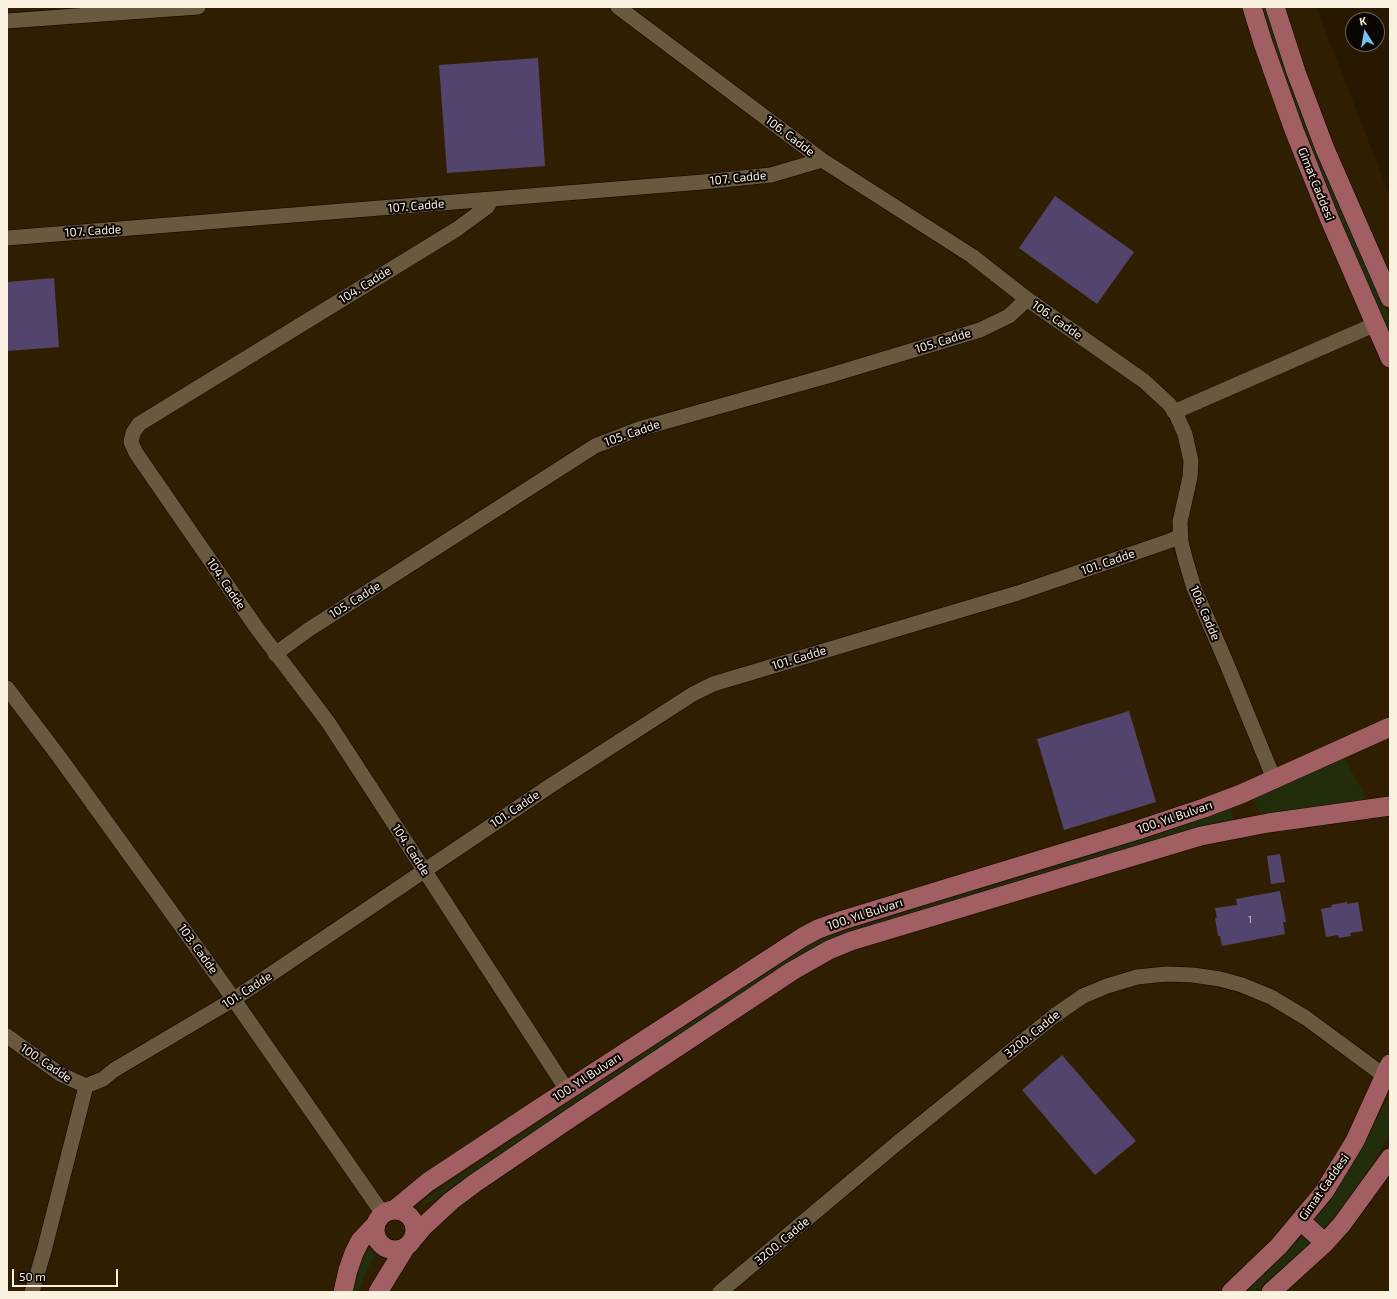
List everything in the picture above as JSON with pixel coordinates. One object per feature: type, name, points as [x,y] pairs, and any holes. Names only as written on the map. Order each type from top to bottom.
[{"type":"main road","name":"Gimat Caddesi","points":[[1252,7],[1263,43],[1297,137],[1330,220],[1390,358]]},
{"type":"main road","name":"Gimat Caddesi","points":[[1275,7],[1296,72],[1325,150],[1390,298]]},
{"type":"main road","name":"100. Yıl Bulvarı","points":[[343,1292],[348,1270],[360,1241],[384,1216],[428,1182],[803,937],[818,929],[842,920],[1170,820],[1241,794],[1390,726]]},
{"type":"main road","name":"100. Yıl Bulvarı","points":[[378,1292],[409,1243],[424,1226],[442,1209],[475,1183],[774,983],[813,958],[829,950],[851,941],[1201,836],[1268,823],[1390,806]]},
{"type":"main road","name":"Gimat Caddesi","points":[[1231,1292],[1279,1246],[1324,1192],[1356,1141],[1388,1074]]},
{"type":"main road","points":[[1271,1292],[1325,1243],[1346,1220],[1390,1158]]},
{"type":"main road","points":[[407,1214],[412,1218],[414,1225],[409,1243],[398,1250],[385,1248],[380,1244],[374,1231],[384,1216],[407,1214]]},
{"type":"main road","points":[[1301,1221],[1325,1243]]},
{"type":"street","points":[[7,21],[198,7]]},
{"type":"street","name":"106. Cadde","points":[[618,7],[822,160],[972,256],[1027,299],[1144,380],[1157,392],[1174,412],[1185,434],[1192,461],[1180,522],[1180,536],[1185,558],[1194,588],[1274,779]]},
{"type":"street","name":"107. Cadde","points":[[7,238],[703,182],[771,175],[822,160]]},
{"type":"street","name":"104. Cadde","points":[[492,199],[487,207],[457,229],[139,424],[133,433],[132,442],[136,453],[256,627],[328,722],[567,1090]]},
{"type":"street","name":"105. Cadde","points":[[276,654],[308,630],[595,446],[639,429],[832,375],[980,330],[1010,316],[1027,299]]},
{"type":"street","points":[[1174,412],[1376,324]]},
{"type":"street","name":"101. Cadde","points":[[86,1086],[103,1079],[114,1070],[234,999],[550,786],[693,694],[713,684],[1018,593],[1180,536]]},
{"type":"street","name":"103. Cadde","points":[[7,688],[69,770],[234,999],[384,1216]]},
{"type":"street","name":"3200. Cadde","points":[[720,1292],[895,1145],[1054,1016],[1083,996],[1107,986],[1137,977],[1166,974],[1193,975],[1220,979],[1271,997],[1306,1018],[1388,1074]]},
{"type":"street","name":"100. Cadde","points":[[7,1036],[60,1074],[86,1086]]},
{"type":"street","points":[[32,1292],[44,1251],[86,1086]]},
{"type":"shaded area","points":[[7,7],[1316,7],[1390,196],[1390,1292],[7,1292]]},
{"type":"green space","points":[[1260,7],[1266,7],[1353,237],[1390,318],[1390,336],[1307,144]]},
{"type":"green space","points":[[1343,756],[1367,799],[1262,817],[1253,799]]},
{"type":"green space","points":[[1231,808],[1234,821],[825,942],[574,1105],[424,1206],[421,1202],[574,1099],[817,940],[1040,872],[1174,829]]},
{"type":"green space","points":[[1387,1100],[1390,1102],[1390,1132],[1377,1157],[1360,1183],[1324,1228],[1314,1219],[1334,1194],[1366,1140]]},
{"type":"green space","points":[[1301,1236],[1310,1244],[1254,1292],[1246,1292],[1265,1274]]},
{"type":"green space","points":[[368,1250],[376,1255],[368,1268],[358,1292],[352,1292],[356,1274]]},
{"type":"building","points":[[538,58],[545,166],[447,173],[439,65]]},
{"type":"building","points":[[1055,196],[1134,252],[1097,304],[1019,248]]},
{"type":"building","points":[[54,278],[59,347],[7,351],[7,282]]},
{"type":"building","points":[[1129,711],[1156,802],[1064,830],[1037,739]]},
{"type":"building","points":[[1280,854],[1285,882],[1271,884],[1267,856]]},
{"type":"building","points":[[1280,891],[1286,922],[1283,922],[1285,934],[1222,946],[1220,936],[1218,936],[1215,908],[1237,905],[1236,899]]},
{"type":"building","points":[[1347,902],[1347,904],[1358,902],[1363,931],[1350,933],[1351,936],[1339,938],[1338,935],[1326,937],[1321,909],[1332,907],[1331,905]]},
{"type":"building","points":[[1062,1055],[1136,1141],[1095,1175],[1022,1090]]}]
